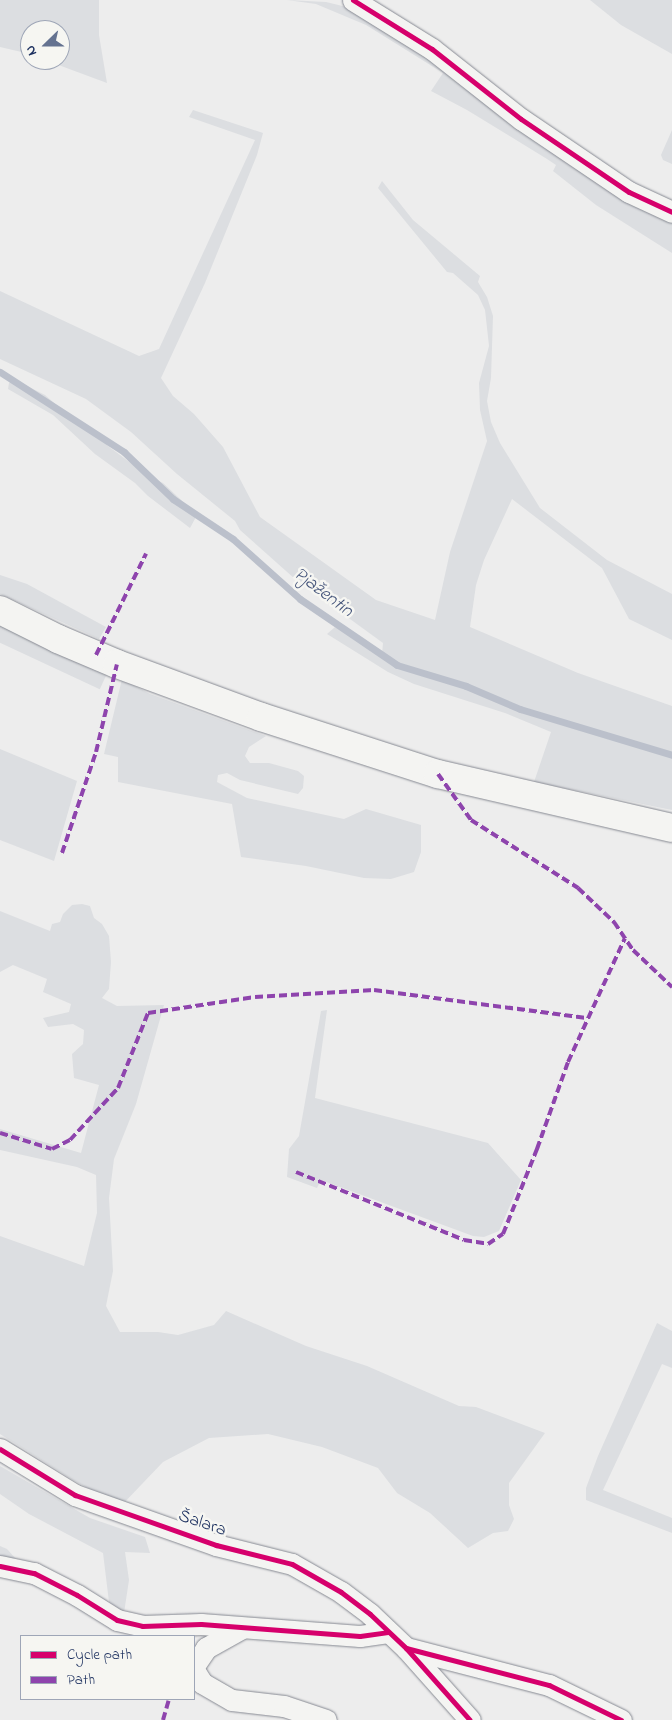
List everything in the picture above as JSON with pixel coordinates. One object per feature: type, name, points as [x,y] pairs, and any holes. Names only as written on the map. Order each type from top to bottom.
[{"type":"main road","points":[[0,610],[58,639],[117,664],[261,717],[438,774],[672,828]]},
{"type":"street","points":[[353,0],[432,49],[522,118],[629,192],[672,212]]},
{"type":"street","name":"Šalara","points":[[0,1449],[75,1495],[216,1545],[292,1564],[341,1592],[370,1614],[406,1648],[470,1720]]},
{"type":"street","points":[[0,1566],[34,1574],[77,1595],[118,1620],[142,1626],[201,1624],[360,1636],[388,1632]]},
{"type":"street","points":[[195,1666],[206,1648],[242,1628]]},
{"type":"street","points":[[406,1648],[549,1685],[621,1720]]},
{"type":"street","points":[[195,1670],[202,1682],[232,1700],[284,1706],[326,1720]]},
{"type":"shaded area","points":[[0,0],[99,0],[99,35],[107,83],[70,69],[70,20],[20,20],[20,52],[0,47]]},
{"type":"shaded area","points":[[287,0],[326,2],[355,9],[672,218],[672,253],[596,205],[553,171],[556,165],[467,110],[431,91],[443,73],[366,25],[316,4]]},
{"type":"shaded area","points":[[590,0],[672,0],[672,54],[621,25]]},
{"type":"shaded area","points":[[193,110],[263,133],[257,155],[205,283],[161,378],[173,396],[194,414],[223,447],[260,517],[376,600],[435,620],[450,552],[487,441],[480,410],[479,383],[489,346],[485,310],[478,295],[453,273],[447,272],[378,188],[382,181],[413,220],[480,276],[478,282],[487,297],[493,316],[491,378],[487,401],[491,422],[500,443],[540,508],[607,560],[672,594],[672,640],[629,619],[602,568],[512,499],[484,560],[476,585],[470,627],[578,673],[672,706],[672,810],[534,782],[551,732],[505,713],[414,684],[388,672],[327,634],[335,627],[382,654],[383,643],[295,579],[240,530],[235,521],[177,474],[131,432],[86,399],[0,359],[0,291],[139,356],[159,349],[255,140],[189,117]]},
{"type":"shaded area","points":[[672,130],[672,164],[663,160],[661,155]]},
{"type":"shaded area","points":[[13,379],[45,395],[61,409],[94,431],[108,446],[148,476],[163,483],[193,511],[196,517],[190,528],[148,496],[135,483],[95,454],[53,415],[8,389],[9,383]]},
{"type":"shaded area","points":[[0,575],[27,584],[106,627],[99,639],[0,594]]},
{"type":"shaded area","points":[[0,624],[107,674],[100,689],[0,643]]},
{"type":"shaded area","points":[[122,679],[150,694],[266,736],[249,747],[245,756],[250,763],[269,763],[298,771],[304,776],[303,788],[298,794],[240,780],[227,773],[218,775],[217,782],[247,798],[344,819],[366,809],[421,825],[421,852],[414,872],[391,879],[364,878],[306,866],[241,857],[232,804],[118,782],[118,757],[104,754]]},
{"type":"shaded area","points":[[0,749],[77,781],[54,861],[0,840]]},
{"type":"shaded area","points":[[82,904],[90,906],[94,918],[102,924],[109,936],[111,962],[109,989],[102,998],[117,1006],[164,1005],[136,1104],[114,1159],[109,1198],[113,1271],[106,1306],[120,1332],[158,1332],[178,1335],[214,1325],[226,1311],[306,1346],[367,1366],[459,1406],[476,1407],[545,1433],[509,1483],[509,1505],[514,1519],[508,1531],[493,1533],[468,1548],[430,1513],[397,1493],[378,1468],[322,1447],[268,1434],[209,1438],[163,1462],[121,1506],[73,1480],[0,1434],[0,1236],[84,1266],[97,1213],[96,1175],[77,1167],[0,1150],[0,1129],[81,1153],[99,1085],[74,1078],[72,1054],[83,1044],[84,1030],[73,1024],[48,1027],[43,1018],[69,1012],[71,1004],[43,992],[47,979],[13,965],[0,972],[0,911],[50,931],[52,924],[60,922],[63,914],[72,905]]},
{"type":"shaded area","points":[[327,1010],[315,1098],[488,1143],[521,1180],[499,1231],[484,1237],[473,1236],[321,1180],[317,1188],[287,1177],[289,1149],[299,1136],[321,1011]]},
{"type":"shaded area","points":[[657,1323],[672,1331],[672,1368],[662,1364],[603,1490],[672,1518],[672,1533],[586,1500],[586,1488],[598,1456]]},
{"type":"shaded area","points":[[0,1466],[90,1518],[145,1537],[150,1553],[125,1552],[129,1580],[124,1613],[109,1602],[103,1553],[29,1514],[0,1494]]},
{"type":"shaded area","points":[[0,1546],[7,1549],[16,1559],[0,1556]]},
{"type":"waterway","name":"Pjažentin","points":[[0,372],[124,452],[173,499],[233,539],[300,599],[397,665],[466,686],[520,709],[672,755]]},
{"type":"marked path","points":[[96,655],[146,554]]},
{"type":"marked path","points":[[62,853],[96,752],[117,664]]},
{"type":"marked path","points":[[438,774],[471,820],[578,888],[614,922],[633,950],[672,987]]},
{"type":"marked path","points":[[296,1172],[464,1240],[488,1244],[503,1234],[537,1149],[568,1062],[625,938]]},
{"type":"marked path","points":[[0,1133],[52,1149],[70,1140],[118,1088],[148,1013],[255,997],[374,990],[588,1018]]},
{"type":"marked path","points":[[163,1720],[169,1700]]},
{"type":"cycle path","points":[[353,0],[432,49],[521,119],[629,192],[672,212]]},
{"type":"cycle path","points":[[0,1449],[75,1495],[216,1545],[292,1564],[341,1592],[370,1614],[406,1648],[470,1720]]},
{"type":"cycle path","points":[[0,1566],[34,1573],[77,1595],[117,1620],[142,1626],[201,1624],[360,1636],[388,1632]]},
{"type":"cycle path","points":[[406,1648],[549,1685],[621,1720]]}]
